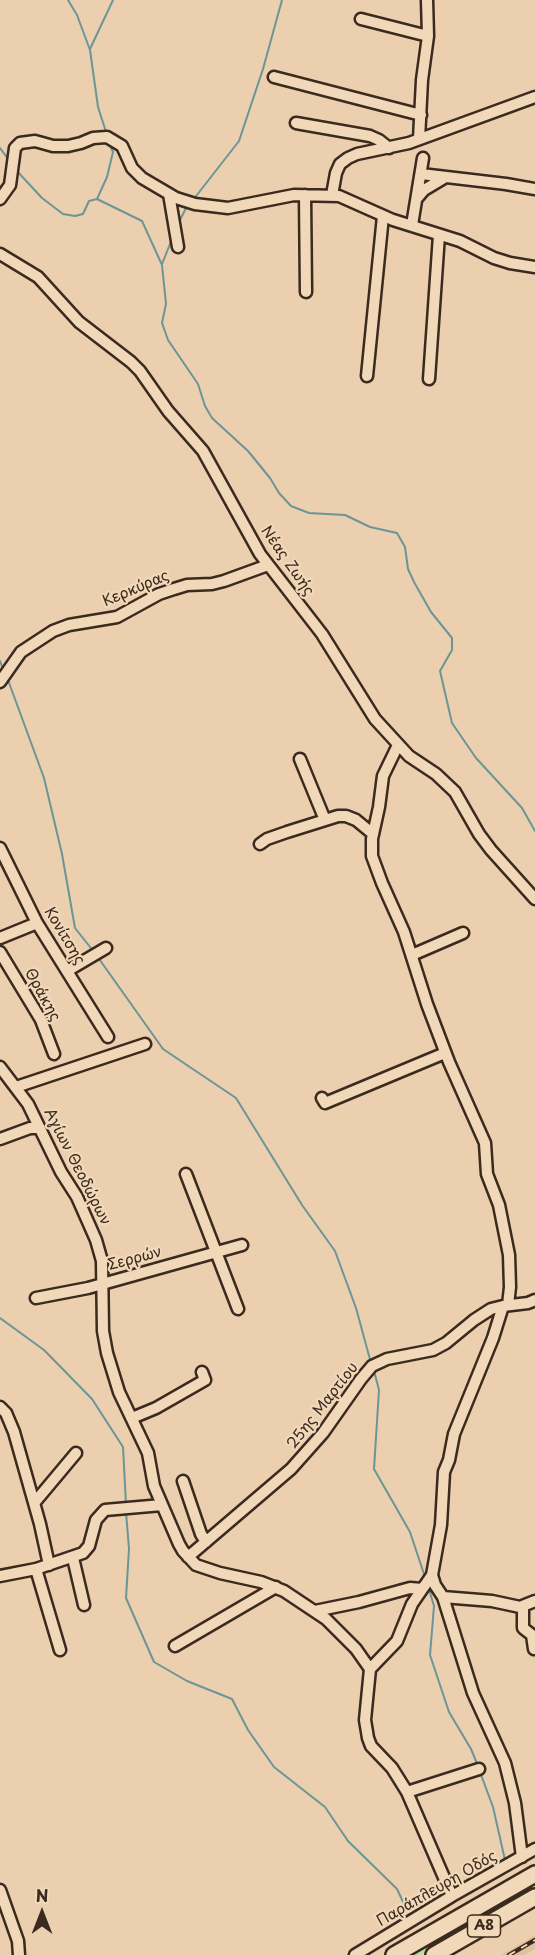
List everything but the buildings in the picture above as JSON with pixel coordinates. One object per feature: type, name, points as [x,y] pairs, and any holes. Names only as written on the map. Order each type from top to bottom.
[{"type":"highway","name":"Α8","points":[[394,1955],[535,1874]]},
{"type":"highway","name":"Α8","points":[[434,1955],[535,1897]]},
{"type":"street","points":[[419,139],[422,80],[428,36],[427,0]]},
{"type":"street","points":[[361,19],[428,36]]},
{"type":"street","points":[[274,77],[421,115]]},
{"type":"street","points":[[332,195],[336,172],[340,164],[348,158],[419,139],[535,97]]},
{"type":"street","points":[[296,123],[370,136],[380,140],[389,148]]},
{"type":"street","points":[[0,199],[10,185],[15,148],[22,141],[68,146],[93,138],[107,137],[122,146],[136,174],[147,183],[195,204],[222,208],[243,206],[280,197],[332,195],[356,202],[383,216],[460,241],[504,261],[535,267]]},
{"type":"street","points":[[412,225],[423,158]]},
{"type":"street","points":[[421,174],[535,189]]},
{"type":"street","points":[[417,197],[444,178]]},
{"type":"street","points":[[169,194],[178,247]]},
{"type":"street","points":[[305,195],[306,292]]},
{"type":"street","points":[[367,376],[383,216]]},
{"type":"street","points":[[429,379],[439,235]]},
{"type":"street","name":"Νέας Ζωής","points":[[0,254],[38,277],[79,322],[140,371],[168,411],[207,457],[260,554],[322,634],[369,710],[409,756],[436,774],[455,792],[479,834],[535,899]]},
{"type":"street","name":"Κερκύρας","points":[[0,682],[21,652],[53,631],[69,625],[117,616],[159,594],[187,585],[212,584],[268,565]]},
{"type":"street","points":[[398,745],[383,776],[371,847],[375,866],[404,932],[427,1004],[446,1053],[485,1143],[487,1174],[499,1205],[509,1255],[510,1287],[506,1306],[454,1434],[444,1472],[441,1525],[432,1575],[412,1604],[397,1641],[370,1669],[365,1710],[366,1731],[371,1746],[392,1768],[407,1792],[452,1896]]},
{"type":"street","points":[[300,759],[325,820]]},
{"type":"street","points":[[260,844],[267,839],[338,816],[356,820],[373,834]]},
{"type":"street","name":"Κονίτσης","points":[[0,848],[38,923],[108,1037]]},
{"type":"street","points":[[0,938],[38,923]]},
{"type":"street","points":[[412,955],[463,933]]},
{"type":"street","points":[[67,971],[106,948]]},
{"type":"street","name":"Θράκης","points":[[0,952],[41,1020],[54,1054]]},
{"type":"street","points":[[16,1087],[145,1044]]},
{"type":"street","points":[[322,1098],[324,1103],[446,1053]]},
{"type":"street","name":"Αγίων Θεοδώρων","points":[[0,1067],[28,1104],[61,1172],[77,1197],[96,1240],[102,1261],[105,1342],[119,1392],[148,1453],[154,1486],[178,1544],[188,1557]]},
{"type":"street","points":[[0,1139],[30,1128],[40,1128]]},
{"type":"street","points":[[186,1174],[238,1309]]},
{"type":"street","name":"Σερρών","points":[[36,1298],[103,1284],[242,1245]]},
{"type":"street","name":"25ης Μαρτίου","points":[[188,1557],[295,1465],[323,1433],[372,1366],[387,1359],[433,1350],[446,1343],[483,1314],[535,1300]]},
{"type":"street","points":[[132,1418],[162,1411],[205,1380],[202,1372]]},
{"type":"street","points":[[0,1407],[6,1413],[14,1432],[35,1502],[50,1565]]},
{"type":"street","points":[[35,1502],[76,1454]]},
{"type":"street","points":[[183,1481],[201,1534],[206,1542]]},
{"type":"street","points":[[0,1576],[36,1569],[83,1553],[89,1546],[96,1520],[105,1510],[162,1505]]},
{"type":"street","points":[[188,1557],[196,1565],[206,1569],[276,1587],[315,1611],[332,1625],[356,1649],[370,1669]]},
{"type":"street","points":[[73,1558],[84,1605]]},
{"type":"street","points":[[36,1569],[60,1650]]},
{"type":"street","points":[[432,1575],[443,1597],[470,1685],[505,1763],[511,1784],[522,1857]]},
{"type":"street","points":[[175,1646],[276,1587]]},
{"type":"street","points":[[315,1611],[410,1588],[422,1589]]},
{"type":"street","points":[[443,1597],[524,1606],[535,1601]]},
{"type":"street","points":[[524,1606],[523,1628],[532,1635],[534,1649]]},
{"type":"street","points":[[407,1792],[479,1769]]},
{"type":"street","name":"Παράπλευρη Οδός","points":[[355,1955],[535,1849]]},
{"type":"street","points":[[0,1890],[18,1941],[19,1955]]},
{"type":"shaded area","points":[[535,1935],[535,1949],[525,1955],[501,1955]]},
{"type":"green space","points":[[535,1884],[535,1888],[420,1955],[412,1955]]},
{"type":"waterway","points":[[68,0],[77,15],[90,50],[98,107],[107,135]]},
{"type":"waterway","points":[[90,49],[113,0]]},
{"type":"waterway","points":[[193,200],[239,141],[263,69],[282,0]]},
{"type":"waterway","points":[[97,199],[107,177],[113,152],[109,143]]},
{"type":"waterway","points":[[0,148],[9,160]]},
{"type":"waterway","points":[[16,170],[42,198],[63,214],[75,216],[83,214],[89,201],[97,199],[142,221],[162,265],[166,304],[162,323],[168,340],[198,384],[205,406],[212,418],[248,451],[291,506],[309,513],[345,515],[370,527],[397,533],[405,547],[408,569],[414,582],[431,612],[452,638],[452,650],[440,671],[452,723],[476,758],[522,808],[535,831]]},
{"type":"waterway","points":[[179,222],[187,206]]},
{"type":"waterway","points":[[162,264],[172,239]]},
{"type":"waterway","points":[[0,661],[3,669]]},
{"type":"waterway","points":[[8,680],[44,778],[62,854],[75,928],[94,952]]},
{"type":"waterway","points":[[97,956],[163,1049],[236,1098],[302,1205],[335,1251],[356,1308],[371,1363]]},
{"type":"waterway","points":[[0,1318],[44,1350],[92,1399],[123,1447],[126,1504]]},
{"type":"waterway","points":[[374,1371],[379,1390],[374,1469],[410,1532],[425,1577]]},
{"type":"waterway","points":[[126,1512],[129,1549],[126,1598],[154,1662],[187,1681],[232,1699],[248,1730],[274,1767],[325,1807],[348,1841],[397,1889],[406,1908]]},
{"type":"waterway","points":[[428,1586],[434,1606],[430,1655],[449,1712],[471,1749],[478,1766]]},
{"type":"waterway","points":[[480,1772],[493,1807],[505,1860]]},
{"type":"railway","points":[[509,1955],[535,1940]]}]
